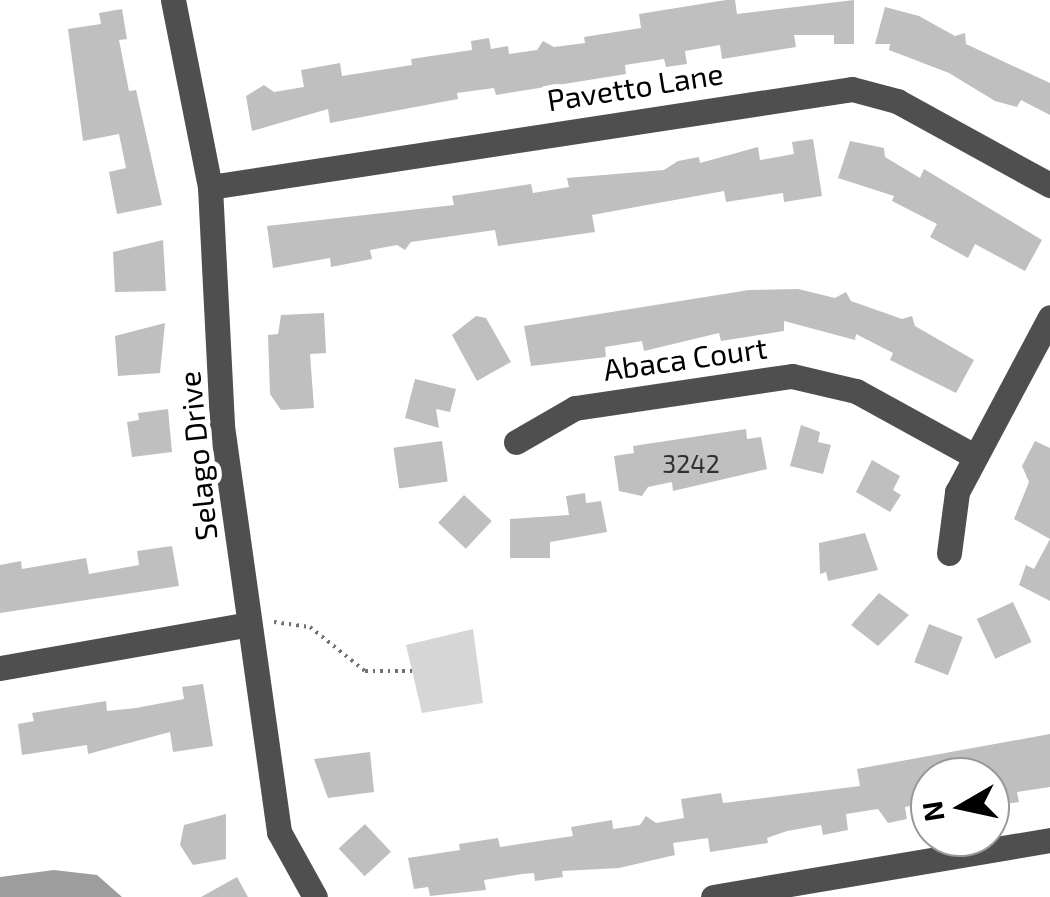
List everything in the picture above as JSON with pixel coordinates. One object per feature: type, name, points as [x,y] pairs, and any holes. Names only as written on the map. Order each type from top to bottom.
[{"type":"street","name":"Selago Drive","points":[[174,0],[210,187],[222,426],[278,832],[315,897]]},
{"type":"street","name":"Pavetto Lane","points":[[210,187],[852,90],[898,100],[1050,185]]},
{"type":"street","points":[[949,553],[957,492],[1050,318]]},
{"type":"street","name":"Abaca Court","points":[[516,442],[575,408],[792,376],[856,392],[974,456]]},
{"type":"street","points":[[0,668],[250,624]]},
{"type":"street","points":[[713,897],[1050,840]]},
{"type":"path","points":[[250,624],[296,622],[365,671],[413,671]]},
{"type":"shaded area","points":[[473,629],[483,703],[422,713],[406,645]]},
{"type":"shaded area","points":[[54,870],[97,875],[122,897],[0,897],[0,877]]},
{"type":"building","points":[[735,0],[737,14],[854,0],[854,44],[834,44],[834,35],[794,35],[796,47],[722,59],[720,45],[685,51],[687,64],[666,67],[664,59],[625,65],[626,74],[496,95],[494,88],[457,93],[458,99],[330,123],[328,109],[252,131],[246,96],[264,85],[274,92],[304,87],[301,70],[340,63],[342,76],[412,65],[411,59],[472,50],[471,41],[489,38],[491,49],[508,46],[509,54],[537,50],[543,41],[554,47],[585,43],[584,37],[641,28],[639,14]]},
{"type":"building","points":[[885,7],[919,16],[955,36],[965,33],[966,44],[1050,83],[1050,115],[1021,100],[1017,107],[995,101],[949,73],[889,50],[890,44],[875,44]]},
{"type":"building","points":[[122,9],[127,39],[119,40],[129,91],[136,90],[162,205],[117,214],[109,172],[126,168],[119,134],[83,141],[68,29],[101,24],[99,13]]},
{"type":"building","points":[[813,139],[822,196],[784,202],[783,193],[726,202],[724,191],[592,215],[595,232],[498,246],[495,230],[411,242],[405,250],[397,245],[370,250],[372,259],[331,267],[330,258],[273,268],[267,226],[454,205],[452,196],[531,184],[533,193],[569,187],[567,178],[664,170],[678,161],[699,157],[700,163],[758,147],[760,160],[794,154],[792,142]]},
{"type":"building","points":[[850,141],[884,148],[885,157],[920,178],[924,169],[1042,240],[1025,271],[975,244],[968,258],[930,237],[937,224],[892,201],[894,196],[838,178]]},
{"type":"building","points":[[163,240],[166,291],[115,292],[113,252]]},
{"type":"building","points":[[798,289],[835,298],[846,292],[851,301],[902,319],[912,316],[915,326],[974,360],[956,393],[890,360],[893,353],[856,334],[855,340],[784,321],[784,331],[721,341],[719,333],[644,351],[642,341],[605,347],[606,357],[531,366],[524,326],[749,290]]},
{"type":"building","points":[[324,313],[326,353],[310,354],[314,408],[281,410],[270,394],[268,335],[278,334],[281,315]]},
{"type":"building","points":[[476,316],[486,318],[511,362],[477,381],[452,335]]},
{"type":"building","points":[[165,323],[160,373],[118,376],[115,336]]},
{"type":"building","points":[[415,379],[456,389],[450,412],[436,409],[439,428],[405,418]]},
{"type":"building","points":[[168,409],[172,452],[132,457],[127,422],[139,420],[138,413]]},
{"type":"building","points":[[801,425],[820,432],[818,442],[831,445],[823,474],[790,466]]},
{"type":"building","points":[[746,429],[747,439],[761,437],[767,469],[673,491],[672,482],[648,487],[642,496],[619,491],[614,456],[634,453],[633,446]]},
{"type":"building","points":[[442,441],[448,482],[399,488],[393,448]]},
{"type":"building","points":[[1035,441],[1050,448],[1050,539],[1014,519],[1029,482],[1022,466]]},
{"type":"building","points":[[872,460],[900,476],[893,490],[901,495],[890,512],[856,492]]},
{"type":"building","points":[[585,493],[586,503],[601,501],[607,532],[550,542],[550,558],[510,558],[510,519],[569,515],[566,496]]},
{"type":"building","points":[[464,495],[492,521],[466,549],[438,523]]},
{"type":"building","points":[[865,533],[878,570],[828,581],[826,572],[820,574],[819,543]]},
{"type":"building","points":[[1050,539],[1050,601],[1019,585],[1026,565],[1034,569]]},
{"type":"building","points":[[172,546],[179,586],[0,613],[0,565],[21,561],[22,569],[86,558],[89,574],[139,565],[137,551]]},
{"type":"building","points":[[879,593],[909,615],[878,646],[851,625]]},
{"type":"building","points":[[1013,602],[1032,642],[995,659],[977,619]]},
{"type":"building","points":[[929,624],[963,637],[948,675],[914,662]]},
{"type":"building","points":[[203,684],[213,746],[173,752],[170,732],[88,754],[87,745],[22,755],[18,724],[34,721],[32,713],[106,701],[107,711],[136,708],[184,699],[182,687]]},
{"type":"building","points":[[1050,734],[1050,787],[1017,792],[1019,802],[1010,803],[1010,757],[923,757]]},
{"type":"building","points":[[370,752],[374,792],[328,798],[314,759]]},
{"type":"building","points":[[910,759],[907,819],[888,823],[878,809],[846,814],[848,830],[823,835],[821,825],[787,831],[767,838],[768,843],[710,852],[708,838],[673,843],[675,855],[619,868],[562,871],[563,877],[535,881],[534,873],[522,874],[484,880],[486,890],[430,896],[428,887],[414,889],[408,858],[460,850],[459,844],[498,838],[500,847],[573,836],[571,827],[612,820],[613,829],[640,825],[646,816],[656,823],[684,818],[681,799],[721,793],[723,803],[860,786],[857,769]]},
{"type":"building","points":[[226,814],[226,859],[193,865],[180,845],[184,825]]},
{"type":"building","points":[[365,824],[391,852],[365,876],[339,849]]},
{"type":"building","points":[[237,877],[248,897],[201,897]]}]
